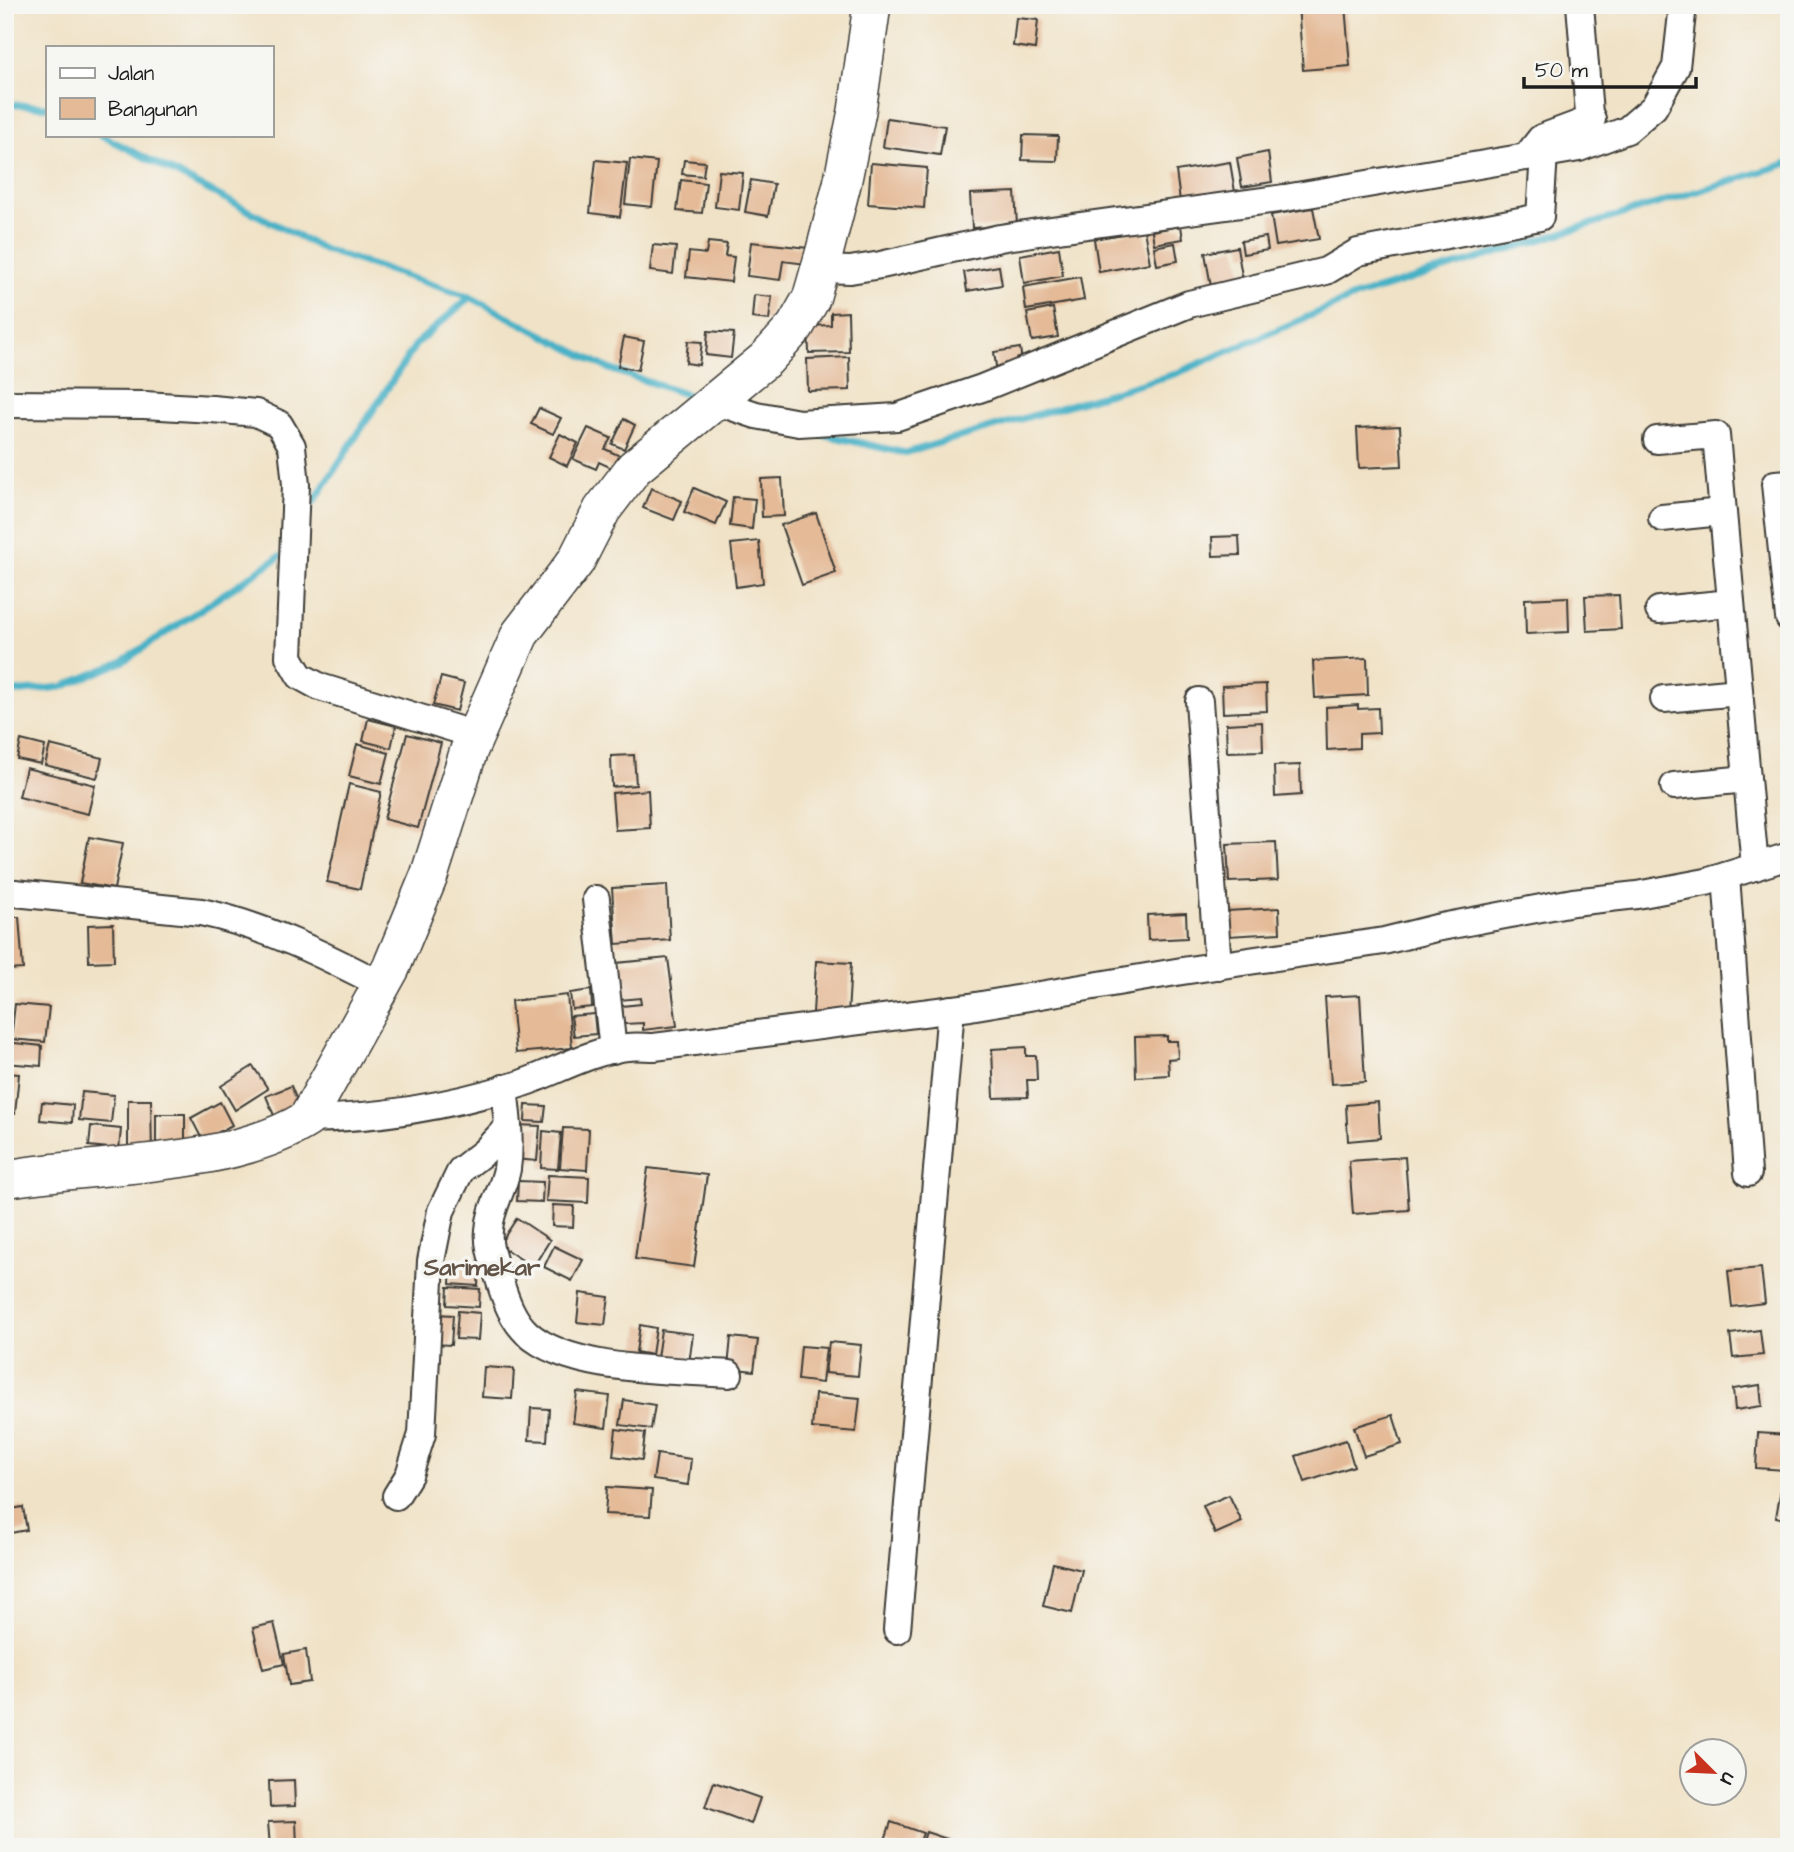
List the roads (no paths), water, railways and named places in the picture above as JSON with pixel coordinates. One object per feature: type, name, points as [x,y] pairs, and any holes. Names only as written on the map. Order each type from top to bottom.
[{"type":"street","points":[[307,1119],[382,985],[405,936],[429,876],[475,735],[520,634],[576,561],[603,510],[634,468],[766,359],[795,327],[811,299],[857,111],[872,5]]},
{"type":"street","points":[[714,401],[755,415],[799,423],[897,417],[982,388],[1189,304],[1326,271],[1359,252],[1540,217],[1535,155],[1541,138],[1592,119],[1589,113],[1580,5]]},
{"type":"street","points":[[820,269],[850,270],[1000,238],[1285,198],[1579,148],[1627,130],[1654,107],[1676,67],[1683,5]]},
{"type":"street","points":[[5,404],[212,408],[256,413],[279,424],[292,446],[296,485],[289,657],[300,676],[347,697],[475,735]]},
{"type":"street","points":[[1657,440],[1716,435],[1755,867]]},
{"type":"street","points":[[1789,483],[1775,484],[1789,618]]},
{"type":"street","points":[[1662,518],[1723,512]]},
{"type":"street","points":[[1659,610],[1731,603]]},
{"type":"street","points":[[1664,699],[1739,692]]},
{"type":"street","points":[[1199,701],[1218,966]]},
{"type":"street","points":[[1674,786],[1746,779]]},
{"type":"street","points":[[5,1179],[167,1160],[218,1151],[287,1131],[307,1119],[378,1116],[504,1088],[542,1076],[600,1052],[628,1047],[683,1044],[951,1009],[1384,941],[1436,928],[1573,902],[1637,895],[1726,876],[1789,856]]},
{"type":"street","points":[[1726,876],[1748,1172]]},
{"type":"street","points":[[5,892],[174,909],[226,917],[288,940],[382,985]]},
{"type":"street","points":[[596,900],[613,1050]]},
{"type":"street","points":[[897,1630],[951,1009]]},
{"type":"street","points":[[504,1088],[508,1127],[507,1168],[492,1214],[488,1238],[514,1318],[527,1333],[553,1350],[575,1358],[655,1369],[729,1374]]},
{"type":"street","points":[[396,1496],[409,1475],[422,1434],[427,1299],[441,1211],[461,1170],[484,1152],[508,1127]]},
{"type":"waterway","points":[[5,104],[46,107]]},
{"type":"waterway","points":[[103,136],[325,250],[470,297],[609,369],[700,399]]},
{"type":"waterway","points":[[816,433],[905,453],[1175,374],[1354,297],[1789,163]]},
{"type":"waterway","points":[[313,503],[416,344],[470,297]]},
{"type":"waterway","points":[[5,693],[62,687],[122,662],[279,557]]},
{"type":"district","name":"Sarimekar","points":[[482,1268]]}]
